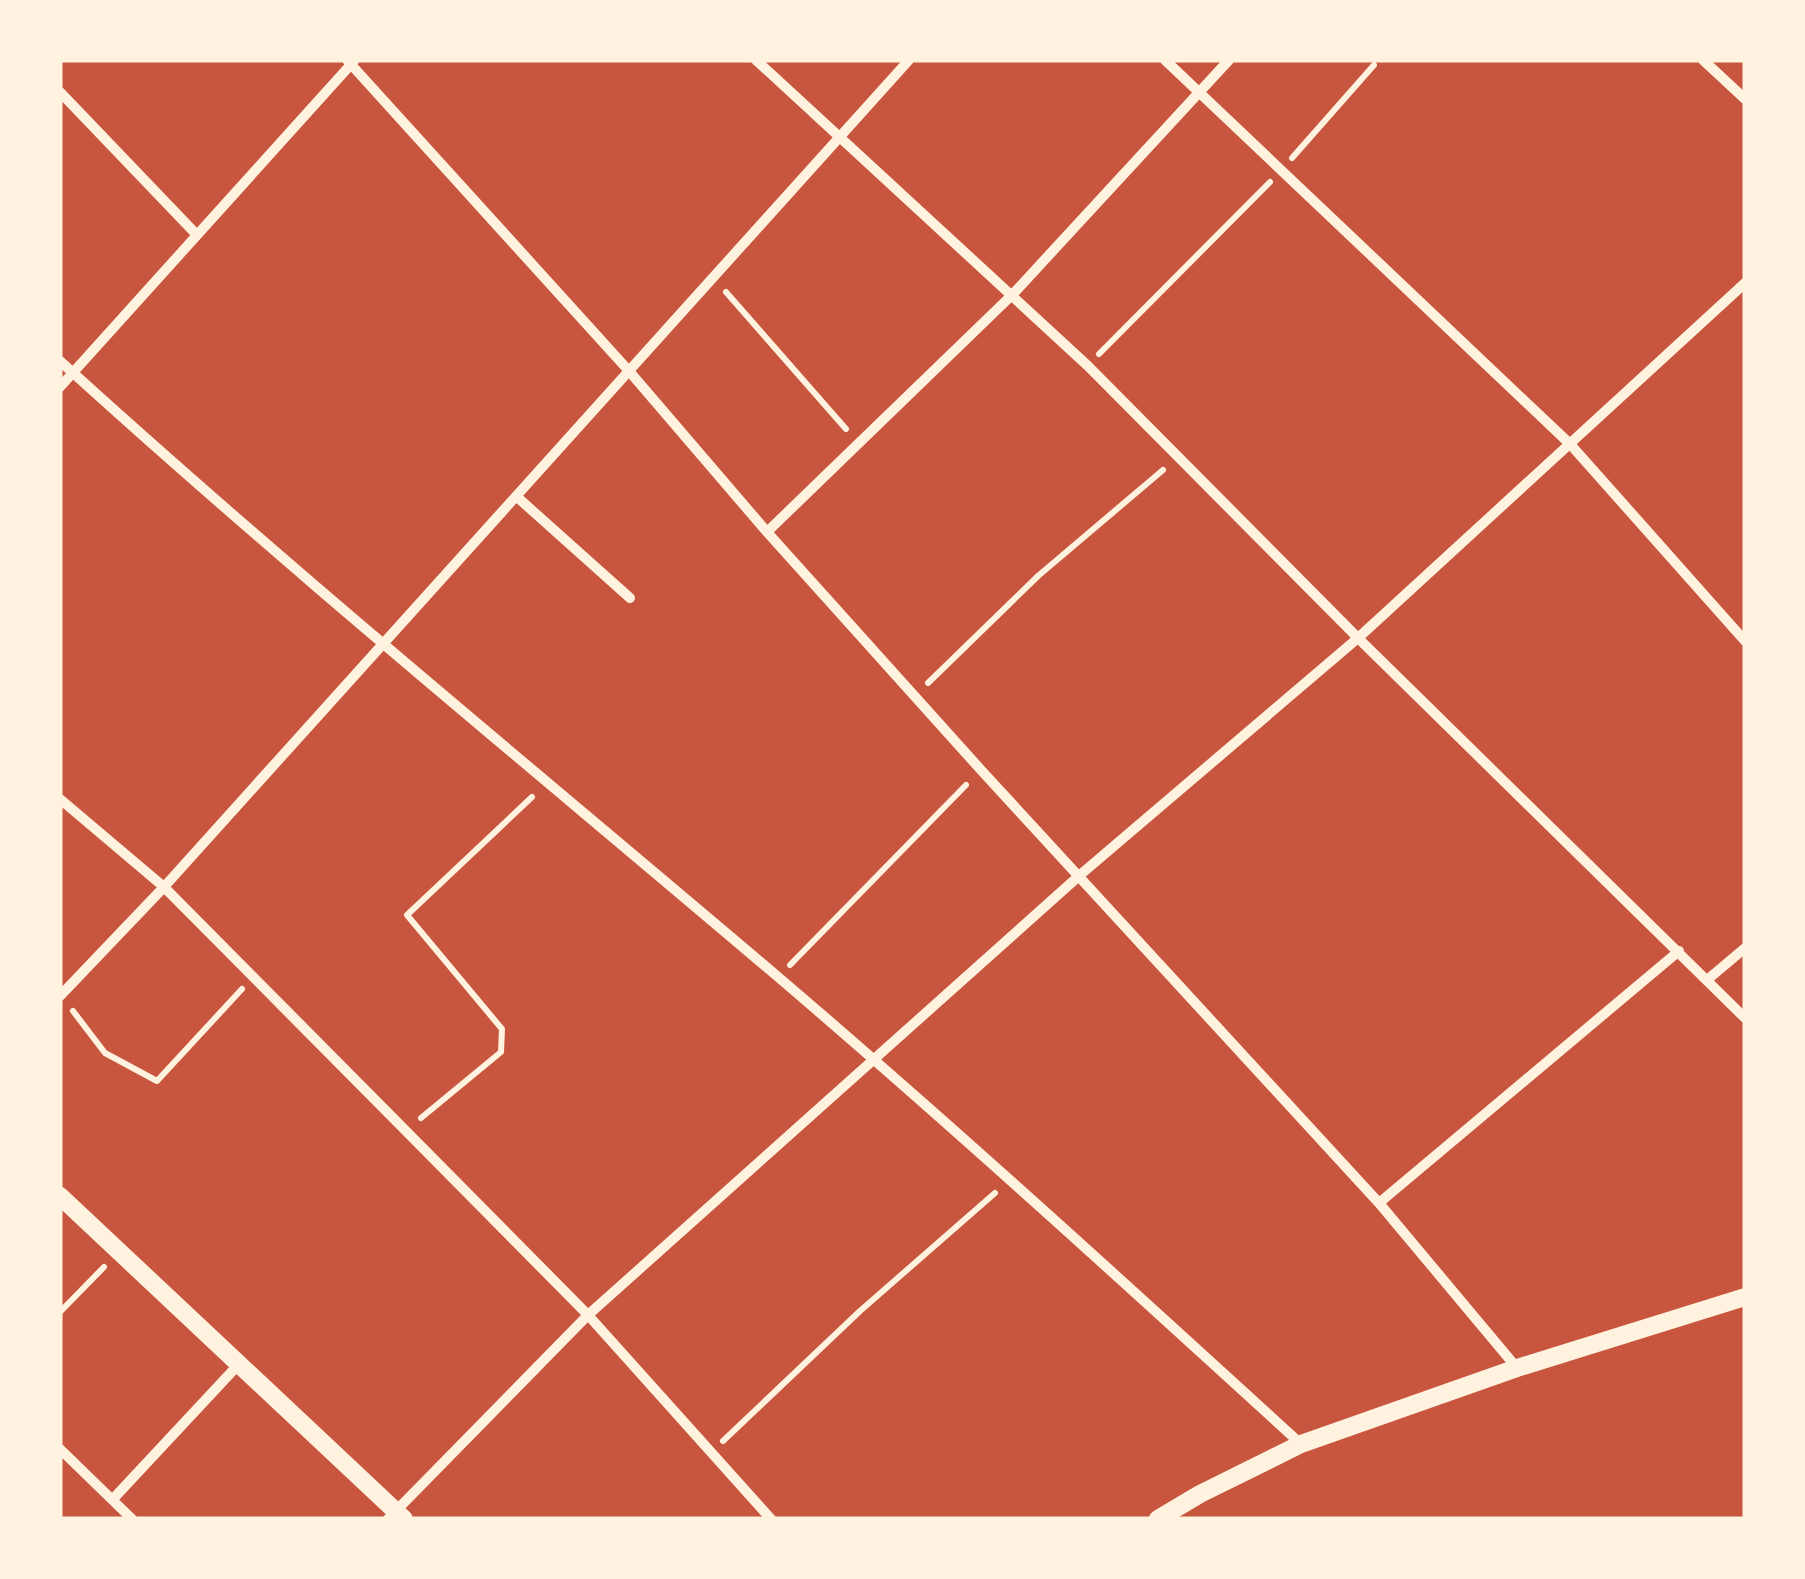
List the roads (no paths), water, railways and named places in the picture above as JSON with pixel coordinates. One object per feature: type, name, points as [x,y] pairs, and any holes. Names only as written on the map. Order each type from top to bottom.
[{"type":"street","points":[[756,60],[1088,366],[1745,1018]]},
{"type":"street","points":[[60,995],[164,887],[908,60]]},
{"type":"street","points":[[1165,60],[1570,444],[1745,642]]},
{"type":"street","points":[[767,532],[1013,294],[1229,60]]},
{"type":"street","points":[[1703,60],[1745,99]]},
{"type":"street","points":[[60,387],[351,62],[981,770],[1380,1202],[1517,1368]]},
{"type":"street","points":[[60,92],[196,234]]},
{"type":"street","points":[[60,1196],[396,1516],[588,1316],[1080,875],[1358,638],[1745,283]]},
{"type":"street","points":[[60,361],[382,644],[874,1059],[1301,1444]]},
{"type":"street","points":[[516,496],[630,598]]},
{"type":"street","points":[[60,799],[164,887],[406,1131],[588,1316],[771,1519]]},
{"type":"street","points":[[1708,980],[1745,948]]},
{"type":"street","points":[[1380,1202],[1679,952]]},
{"type":"street","points":[[1158,1519],[1301,1444],[1517,1368],[1745,1297]]},
{"type":"street","points":[[112,1499],[240,1364]]},
{"type":"street","points":[[60,1449],[132,1519]]}]
